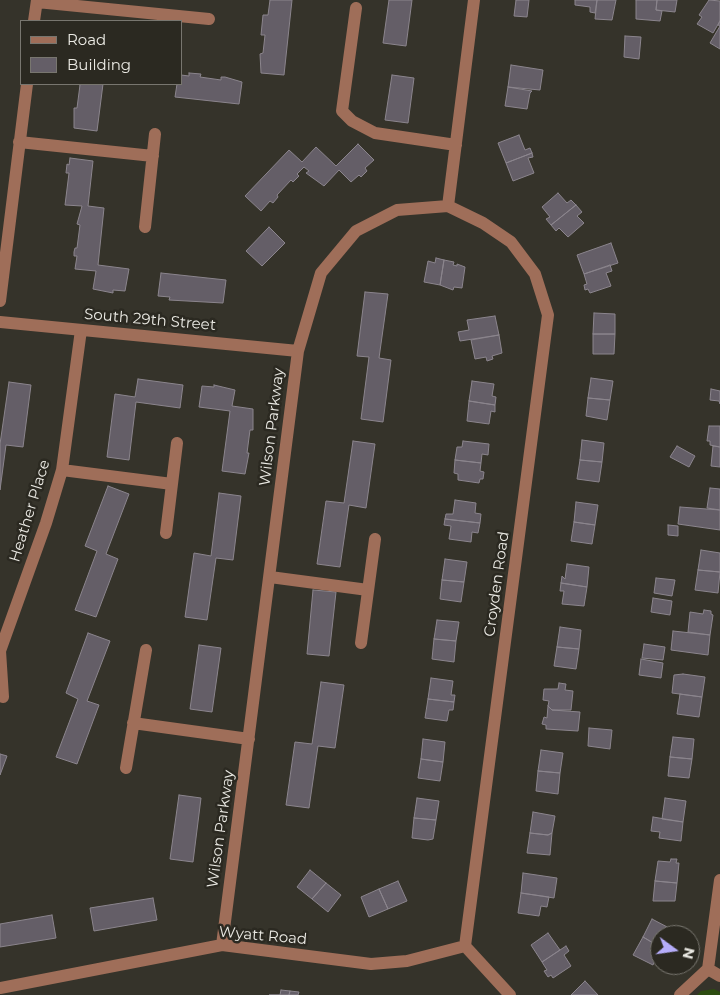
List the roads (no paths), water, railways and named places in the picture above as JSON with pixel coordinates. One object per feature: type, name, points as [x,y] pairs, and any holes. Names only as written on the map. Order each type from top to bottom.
[{"type":"street","points":[[448,206],[474,0]]},
{"type":"street","points":[[34,20],[37,1],[209,19]]},
{"type":"street","points":[[356,8],[342,112],[352,121],[375,133],[456,145]]},
{"type":"street","points":[[0,301],[26,85]]},
{"type":"street","points":[[145,227],[155,134]]},
{"type":"street","points":[[20,142],[153,156]]},
{"type":"street","name":"Wilson Parkway","points":[[222,945],[298,351],[321,274],[356,231],[397,210],[448,206]]},
{"type":"street","name":"Croyden Road","points":[[448,206],[482,223],[511,242],[536,274],[548,315],[465,946]]},
{"type":"street","name":"South 29th Street","points":[[0,322],[298,351]]},
{"type":"street","name":"Heather Place","points":[[3,698],[0,651],[46,523],[62,470],[81,330]]},
{"type":"street","points":[[166,533],[177,442]]},
{"type":"street","points":[[62,470],[172,484]]},
{"type":"street","points":[[361,642],[375,539]]},
{"type":"street","points":[[270,577],[368,590]]},
{"type":"street","points":[[126,768],[146,650]]},
{"type":"street","points":[[134,723],[249,739]]},
{"type":"street","points":[[680,995],[708,969],[720,880]]},
{"type":"street","name":"Wyatt Road","points":[[0,988],[222,945],[371,964],[407,961],[465,946]]},
{"type":"street","points":[[465,946],[510,995]]},
{"type":"street","points":[[708,969],[720,976]]}]
